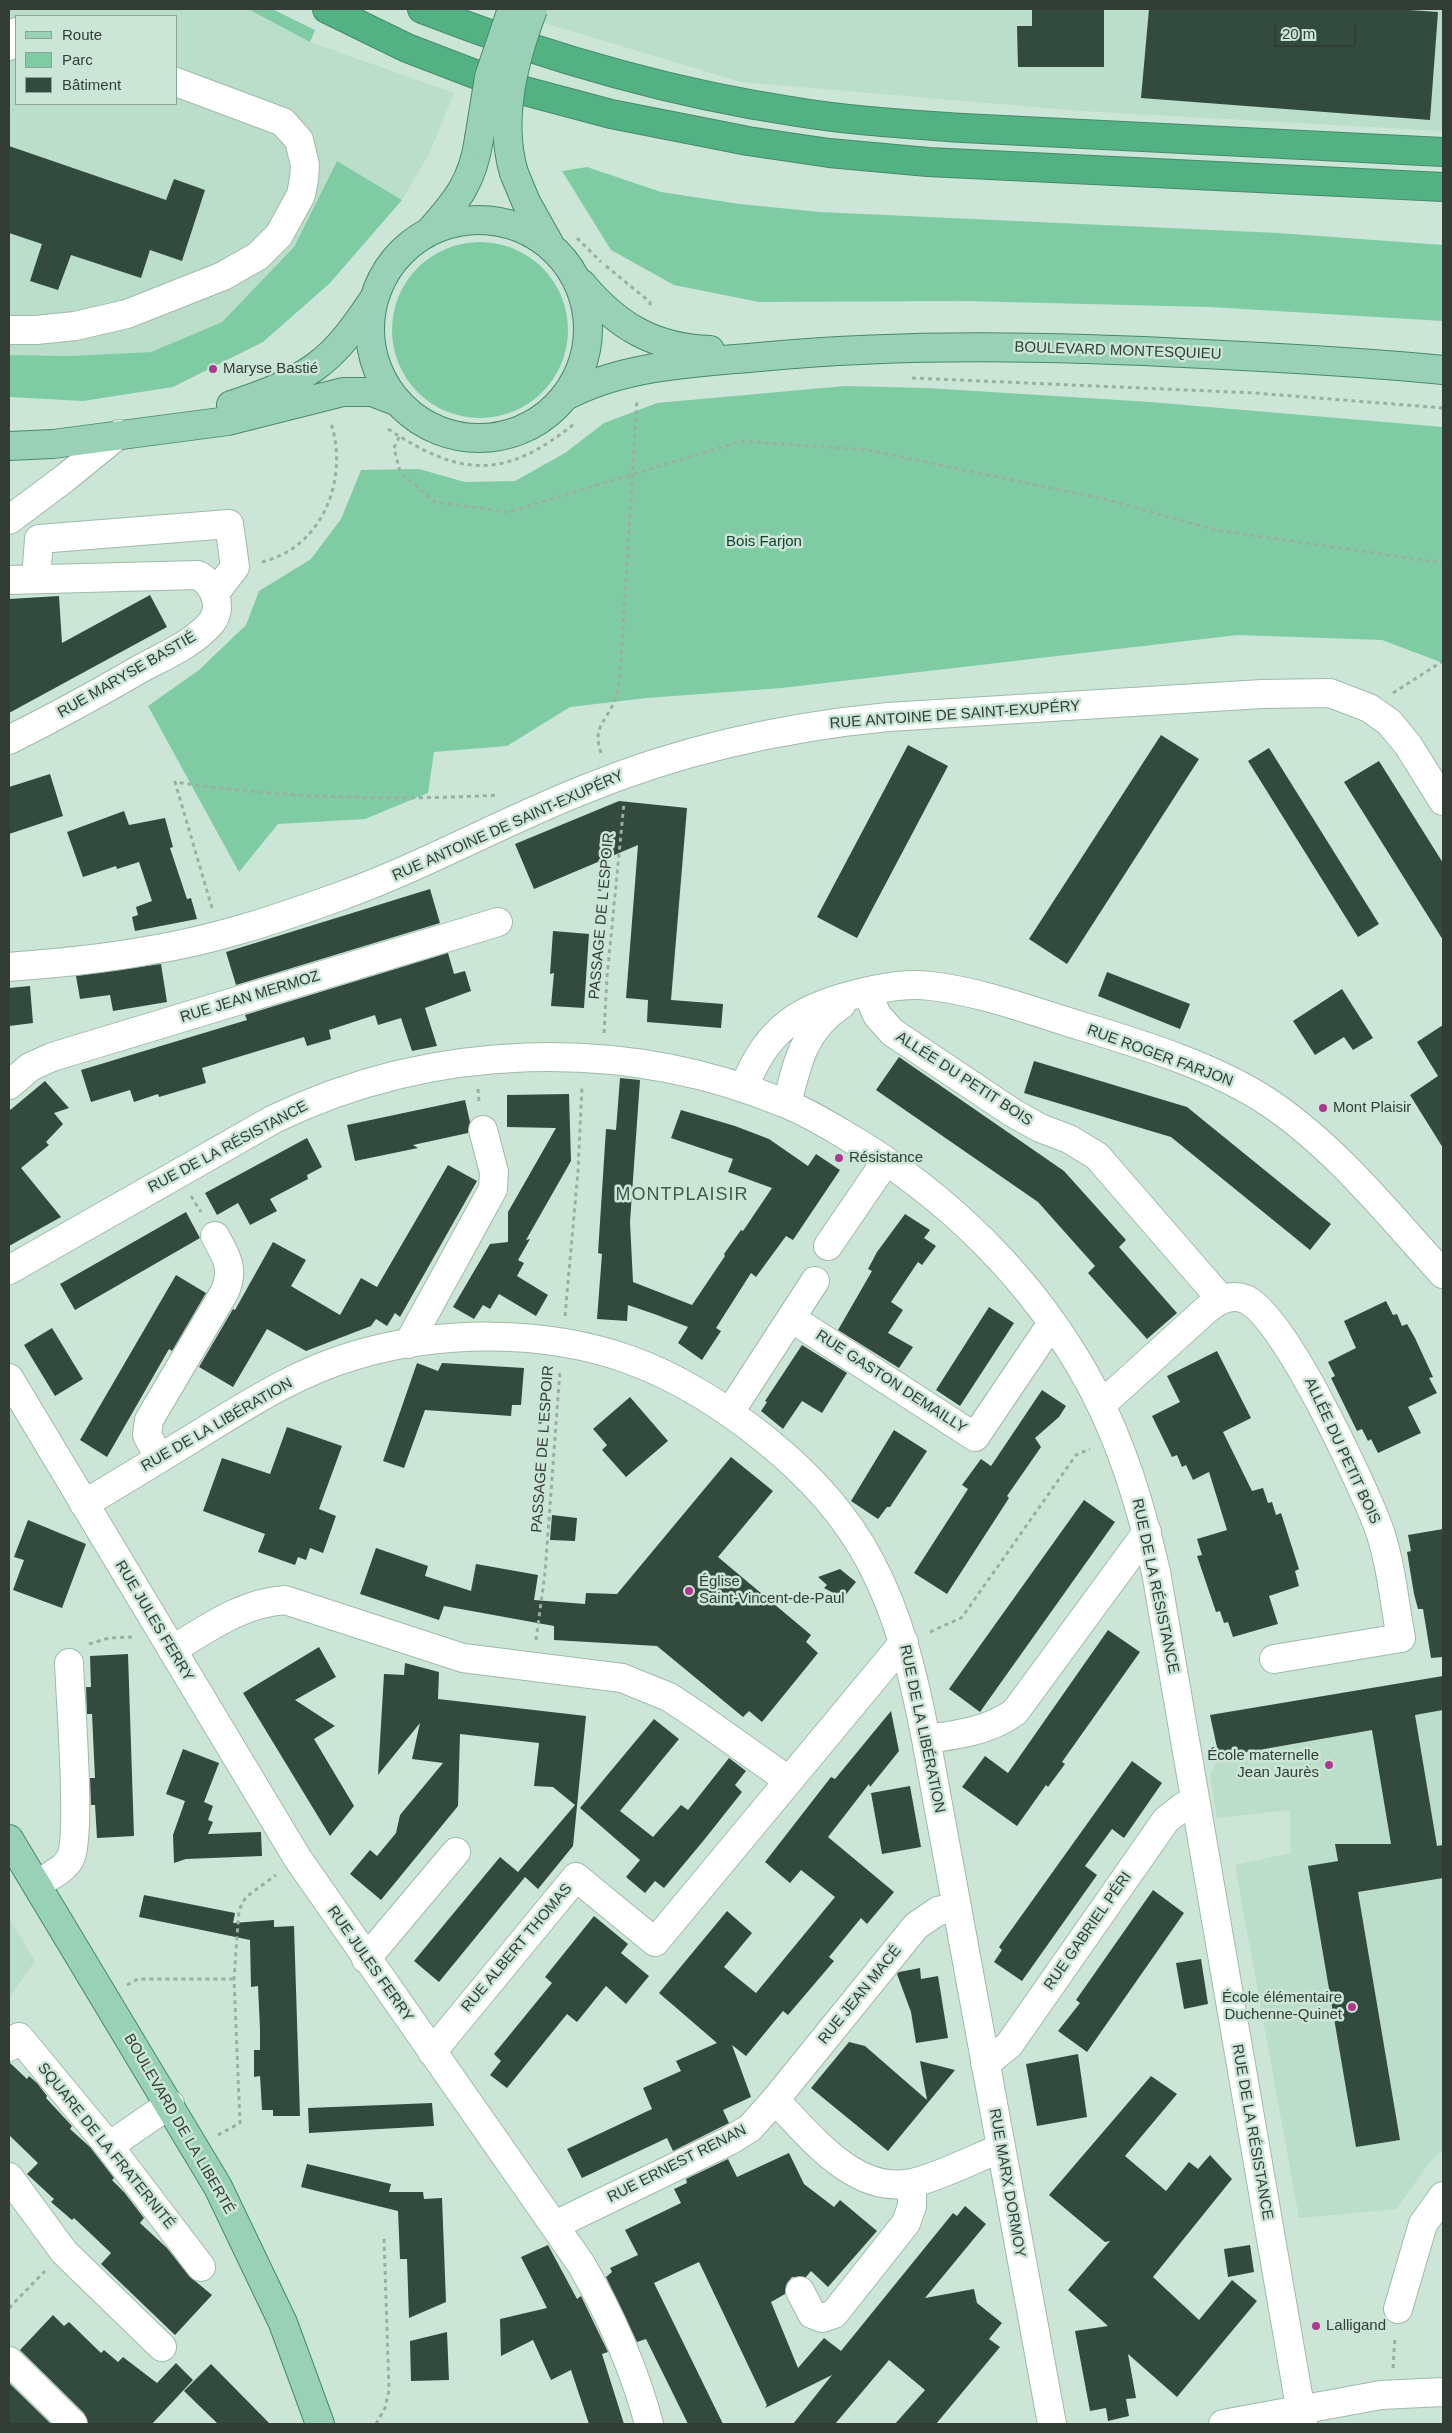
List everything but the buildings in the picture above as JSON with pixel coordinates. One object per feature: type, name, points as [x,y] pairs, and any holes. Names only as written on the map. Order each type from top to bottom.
[{"type":"highway","points":[[327,9],[407,48],[506,86],[610,114],[757,142],[837,154],[928,162],[1443,187]]},
{"type":"highway","points":[[422,9],[564,58],[625,76],[705,95],[798,112],[884,123],[962,128],[1443,152]]},
{"type":"main road","points":[[428,233],[456,202],[473,170],[486,89],[512,9]]},
{"type":"main road","points":[[532,9],[518,51],[510,102],[509,154],[514,173],[529,208],[563,242]]},
{"type":"main road","points":[[563,242],[492,221],[456,223],[428,233],[410,245],[394,261],[382,279],[374,299],[370,326],[373,354],[382,379],[398,402],[410,414],[432,427],[456,436],[482,438],[508,434],[531,424],[546,415],[564,397],[581,368],[588,336],[585,303],[572,272]]},
{"type":"main road","name":"BOULEVARD MONTESQUIEU","points":[[563,242],[572,272],[610,314],[637,332],[658,341],[697,350],[791,354]]},
{"type":"main road","points":[[119,434],[225,407],[264,394],[298,377],[316,367],[340,344],[374,299]]},
{"type":"main road","name":"BOULEVARD MONTESQUIEU","points":[[564,397],[591,385],[678,364],[791,354],[971,348],[1092,349],[1295,359],[1443,370]]},
{"type":"main road","points":[[9,446],[53,444],[243,419],[335,393],[372,392],[398,402]]},
{"type":"main road","name":"BOULEVARD DE LA LIBERTÉ","points":[[9,1839],[170,2104],[228,2206],[283,2323],[320,2424]]},
{"type":"street","points":[[9,46],[15,34]]},
{"type":"street","points":[[9,330],[36,330],[75,326],[127,314],[223,276],[258,256],[279,236],[301,195],[304,179],[303,151],[299,140],[283,122],[178,83]]},
{"type":"street","points":[[9,520],[119,434]]},
{"type":"street","points":[[9,580],[190,574],[206,579],[215,593],[235,567],[229,524],[39,539],[36,579]]},
{"type":"street","name":"RUE MARYSE BASTIÉ","points":[[9,740],[164,656],[196,636],[211,623],[216,614],[215,593]]},
{"type":"street","name":"RUE ANTOINE DE SAINT-EXUPÉRY","points":[[9,968],[152,950],[220,935],[297,912],[398,874],[565,797],[611,766],[697,752],[758,736],[871,719],[1306,692],[1330,693],[1369,708],[1399,732],[1443,801]]},
{"type":"street","name":"RUE JEAN MERMOZ","points":[[9,1085],[30,1066],[52,1057],[498,922]]},
{"type":"street","name":"RUE ROGER FARJON","points":[[744,1088],[760,1053],[789,1023],[804,1012],[830,1001],[896,986],[913,985],[974,994],[1099,1032],[1227,1079],[1270,1103],[1307,1131],[1344,1167],[1443,1274]]},
{"type":"street","name":"RUE ROGER FARJON","points":[[787,1104],[795,1072],[810,1034],[832,1010],[867,992]]},
{"type":"street","name":"ALLÉE DU PETIT BOIS","points":[[867,992],[876,1015],[892,1032],[1013,1113],[1040,1128],[1069,1139],[1097,1156],[1221,1299],[1238,1297],[1252,1303],[1280,1335],[1302,1368],[1362,1490],[1378,1527],[1386,1554],[1401,1638],[1274,1658]]},
{"type":"street","name":"RUE DE LA RÉSISTANCE","points":[[9,1270],[274,1119],[326,1096],[388,1077],[474,1062],[535,1057],[593,1058],[683,1072],[744,1088],[787,1104],[824,1123],[886,1161],[917,1182],[968,1226],[1015,1276],[1052,1322],[1101,1405],[1129,1470],[1147,1532],[1302,2417]]},
{"type":"street","points":[[408,1344],[493,1189],[494,1172],[483,1130]]},
{"type":"street","points":[[828,1246],[886,1161]]},
{"type":"street","points":[[159,1458],[147,1435],[146,1428],[149,1420],[224,1293],[230,1276],[228,1257],[215,1236]]},
{"type":"street","points":[[730,1412],[814,1281]]},
{"type":"street","points":[[1101,1405],[1206,1310],[1221,1299]]},
{"type":"street","name":"RUE GASTON DEMAILLY","points":[[791,1318],[975,1437],[1052,1322]]},
{"type":"street","name":"RUE DE LA LIBÉRATION","points":[[84,1504],[283,1384],[352,1356],[408,1344],[446,1338],[479,1337],[562,1344],[595,1350],[632,1360],[688,1386],[730,1412],[792,1461],[832,1505],[869,1559],[904,1642],[926,1739],[962,1941]]},
{"type":"street","name":"RUE JULES FERRY","points":[[9,1378],[298,1859],[366,1959],[554,2225],[600,2299],[630,2367],[649,2424]]},
{"type":"street","points":[[926,1739],[983,1729],[1003,1720],[1014,1712],[1147,1532]]},
{"type":"street","points":[[166,1639],[236,1611],[271,1601],[285,1600],[463,1658],[622,1678],[653,1689],[699,1717],[788,1780],[904,1642]]},
{"type":"street","points":[[37,1884],[63,1867],[73,1853],[75,1824],[68,1664]]},
{"type":"street","name":"RUE ALBERT THOMAS","points":[[432,2052],[576,1877],[655,1942],[788,1780]]},
{"type":"street","name":"RUE GABRIEL PÉRI","points":[[985,2064],[1009,2044],[1166,1820],[1184,1806],[1195,1802]]},
{"type":"street","points":[[366,1959],[456,1852]]},
{"type":"street","name":"RUE JEAN MACÉ","points":[[775,2100],[916,1926],[938,1911],[956,1907]]},
{"type":"street","name":"RUE MARX DORMOY","points":[[962,1941],[1052,2424]]},
{"type":"street","name":"SQUARE DE LA FRATERNITÉ","points":[[9,2047],[18,2037],[109,2146],[201,2267]]},
{"type":"street","points":[[775,2100],[829,2154],[851,2170],[887,2183],[912,2183],[1001,2148]]},
{"type":"street","name":"RUE ERNEST RENAN","points":[[554,2225],[729,2141],[750,2128],[775,2100]]},
{"type":"street","points":[[109,2146],[170,2104]]},
{"type":"street","points":[[9,2177],[64,2252],[162,2347]]},
{"type":"street","points":[[800,2291],[812,2314],[822,2318],[834,2314],[906,2223],[912,2206],[912,2183]]},
{"type":"street","points":[[1398,2309],[1423,2224],[1443,2196]]},
{"type":"street","points":[[9,2361],[73,2424]]},
{"type":"street","points":[[1223,2424],[1302,2417],[1380,2395],[1443,2392]]},
{"type":"path","points":[[563,242],[590,252],[650,302],[650,311]]},
{"type":"path","points":[[906,378],[1255,394],[1378,401],[1443,408]]},
{"type":"path","name":"PASSAGE DE L'ESPOIR","points":[[531,1668],[546,1573],[562,1344],[574,1231],[578,1171],[593,1058],[607,978],[625,791],[597,737],[602,722],[615,700],[620,676],[638,394]]},
{"type":"path","points":[[235,567],[265,562],[293,548],[304,540],[323,516],[335,483],[337,466],[337,448],[330,417]]},
{"type":"path","points":[[380,425],[418,449],[450,462],[491,465],[535,451],[578,421]]},
{"type":"path","points":[[399,437],[394,448],[400,472],[435,502],[508,512],[742,440],[868,450],[1108,500],[1216,530],[1443,563]]},
{"type":"path","points":[[1369,708],[1443,661]]},
{"type":"path","points":[[220,935],[175,782],[218,788],[327,796],[451,798],[501,795]]},
{"type":"path","points":[[474,1062],[483,1130]]},
{"type":"path","points":[[178,1173],[215,1236]]},
{"type":"path","points":[[904,1642],[960,1618],[1076,1455],[1116,1438]]},
{"type":"path","points":[[68,1664],[70,1655],[74,1650],[89,1643],[109,1638],[144,1636],[166,1639]]},
{"type":"path","points":[[195,2148],[240,2123],[234,1979],[241,1903],[298,1859]]},
{"type":"path","points":[[105,1997],[138,1979],[234,1979]]},
{"type":"path","points":[[376,2424],[385,2408],[389,2390],[384,2238]]},
{"type":"path","points":[[9,2308],[64,2252]]},
{"type":"path","points":[[1393,2370],[1398,2309]]},
{"type":"shaded area","points":[[9,9],[248,9],[310,42],[454,93],[430,152],[402,200],[337,161],[294,247],[222,322],[151,352],[70,356],[9,355]]},
{"type":"shaded area","points":[[497,9],[1443,9],[1443,131],[1082,111],[741,82]]},
{"type":"shaded area","name":"École élémentaire Duchenne-Quinet","points":[[1443,1676],[1443,2150],[1430,2162],[1396,2209],[1299,2218],[1235,1865],[1291,1853],[1290,1810],[1217,1818],[1210,1774],[1219,1757],[1210,1715]]},
{"type":"shaded area","points":[[9,1918],[35,1961],[9,1998]]},
{"type":"green space","points":[[248,9],[272,9],[315,30],[310,42]]},
{"type":"green space","points":[[337,161],[402,200],[330,283],[263,342],[173,387],[83,401],[9,397],[9,355],[70,356],[151,352],[222,322],[294,247]]},
{"type":"green space","points":[[587,167],[661,192],[740,204],[820,212],[1278,233],[1443,245],[1443,321],[1210,307],[963,301],[759,302],[674,285],[611,250],[562,171]]},
{"type":"green space","points":[[471,242],[489,242],[522,252],[548,274],[558,288],[564,304],[568,330],[564,356],[558,372],[536,398],[522,408],[506,414],[489,418],[471,418],[438,408],[412,386],[402,372],[396,356],[392,339],[392,321],[402,288],[424,262],[438,252],[454,246]]},
{"type":"green space","name":"Bois Farjon","points":[[845,386],[927,388],[1150,402],[1443,427],[1443,663],[1382,640],[1238,635],[782,688],[647,698],[570,707],[507,746],[434,752],[428,793],[365,819],[278,824],[239,872],[148,706],[199,670],[246,625],[259,591],[311,559],[341,519],[361,470],[419,469],[465,482],[515,481],[565,453],[604,423],[657,403]]},
{"type":"place","name":"Maryse Bastié","points":[[213,369]]},
{"type":"place","name":"Mont Plaisir","points":[[1323,1108]]},
{"type":"place","name":"Résistance","points":[[839,1158]]},
{"type":"place","name":"Église Saint-Vincent-de-Paul","points":[[689,1591]]},
{"type":"place","name":"École maternelle Jean Jaurès","points":[[1329,1765]]},
{"type":"place","name":"École élémentaire Duchenne-Quinet","points":[[1352,2007]]},
{"type":"place","name":"Lalligand","points":[[1316,2326]]},
{"type":"district","name":"MONTPLAISIR","points":[[682,1195]]}]
